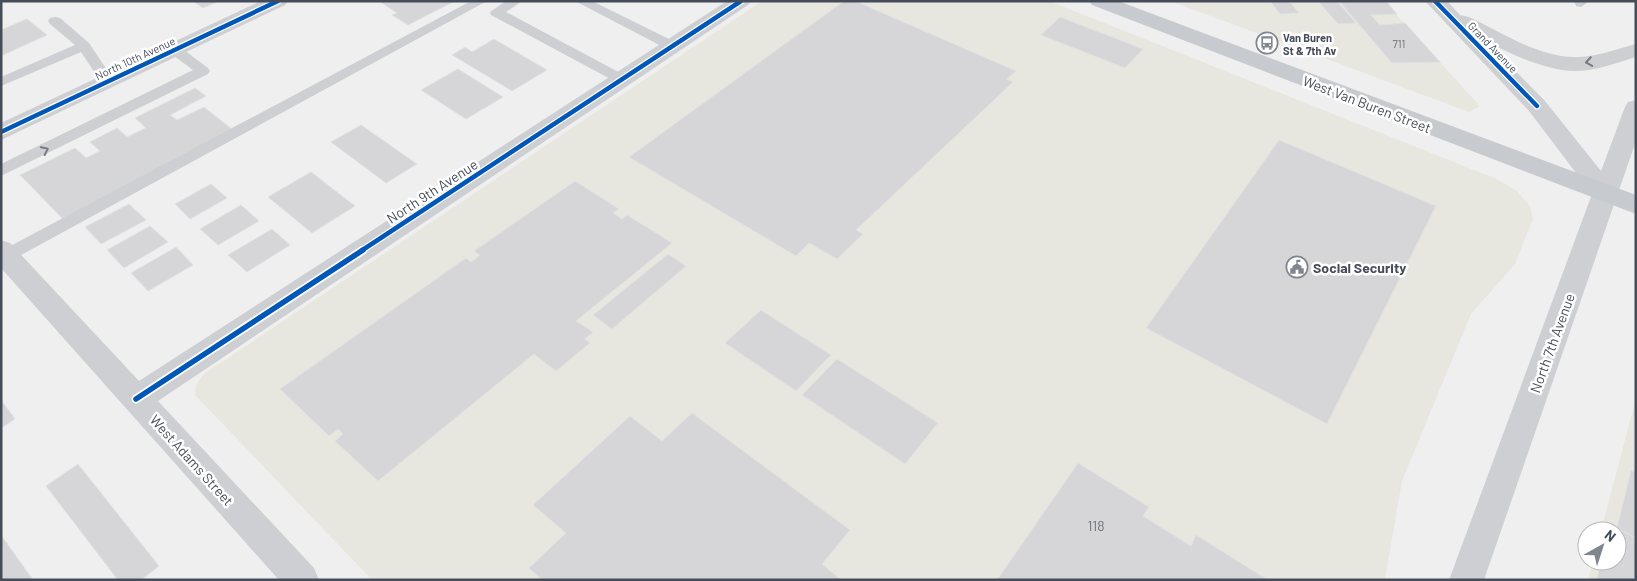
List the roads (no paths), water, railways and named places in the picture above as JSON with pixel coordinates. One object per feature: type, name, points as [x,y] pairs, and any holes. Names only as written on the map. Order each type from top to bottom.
[{"type":"main road","name":"West Van Buren Street","points":[[1098,1],[1636,205]]},
{"type":"main road","name":"Grand Avenue","points":[[1442,8],[1537,106],[1605,193]]},
{"type":"main road","points":[[1442,8],[1525,50],[1562,62],[1574,64],[1593,61],[1636,50]]},
{"type":"main road","name":"North 7th Avenue","points":[[1466,580],[1634,114]]},
{"type":"street","name":"North 10th Avenue","points":[[1,132],[278,1]]},
{"type":"street","name":"North 9th Avenue","points":[[136,399],[740,1]]},
{"type":"street","name":"West Adams Street","points":[[4,253],[302,580]]},
{"type":"lane","points":[[4,253],[481,1]]},
{"type":"lane","points":[[516,1],[496,12],[621,80]]},
{"type":"lane","points":[[581,1],[672,46]]},
{"type":"lane","points":[[55,22],[84,46],[108,82]]},
{"type":"lane","points":[[1,82],[84,46]]},
{"type":"lane","points":[[1,171],[203,71],[175,50]]},
{"type":"place","name":"Van Buren St & 7th Av","points":[[1267,43]]},
{"type":"place","name":"Social Security","points":[[1297,267]]}]
